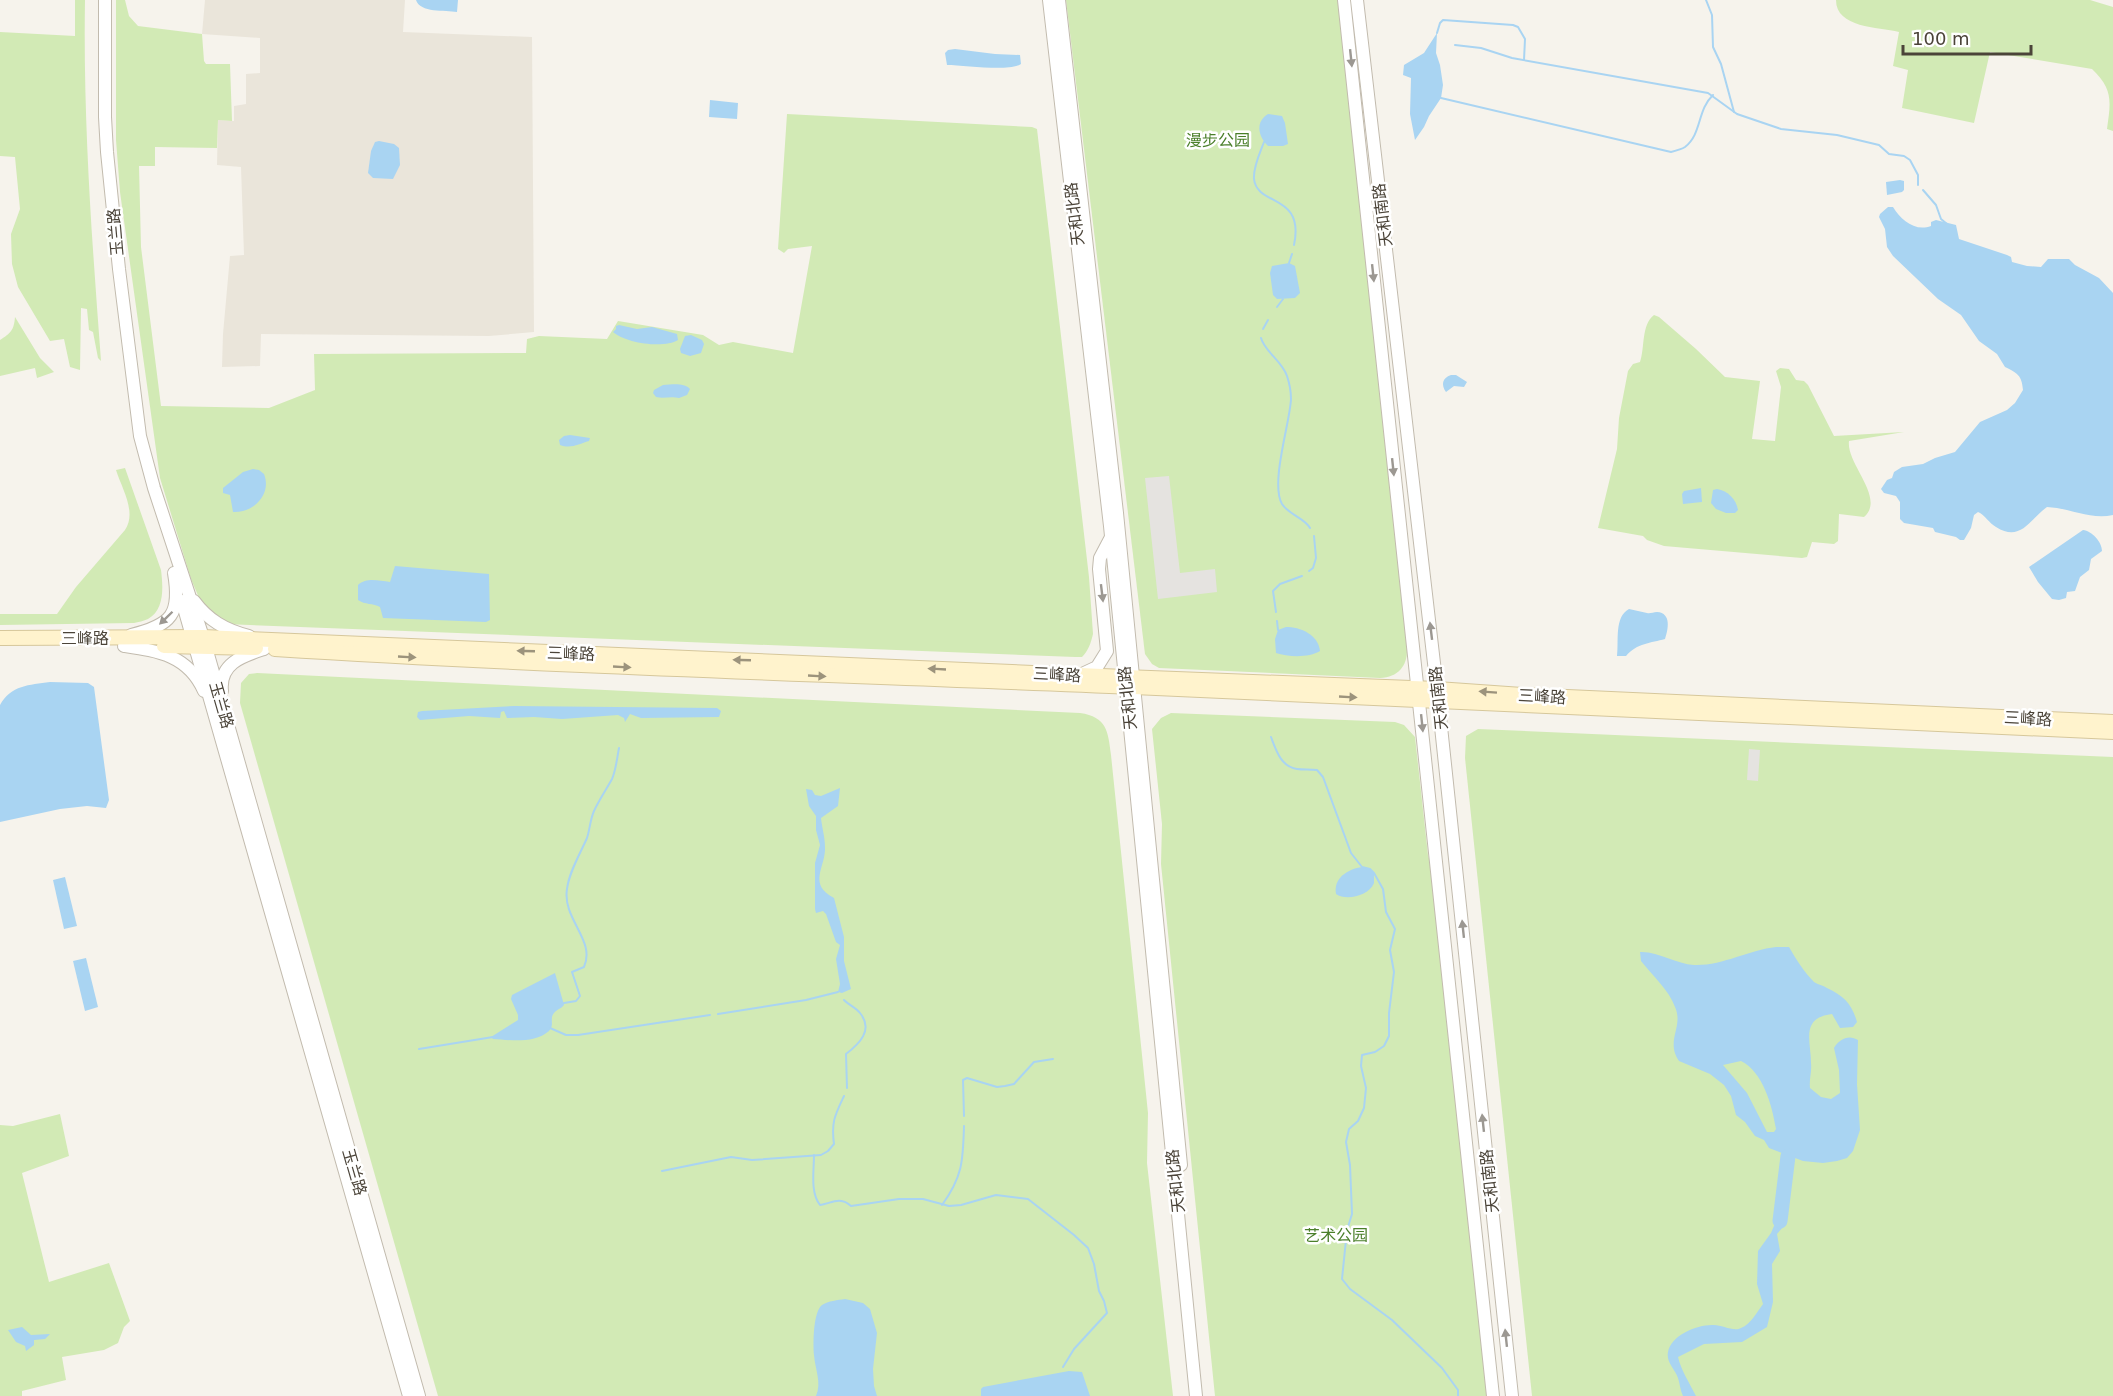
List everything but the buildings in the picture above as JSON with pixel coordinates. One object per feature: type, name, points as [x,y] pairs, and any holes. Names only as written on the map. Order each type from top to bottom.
[{"type":"main road","name":"三峰路","points":[[0,638],[264,644],[1080,675],[1130,682]]},
{"type":"main road","name":"三峰路","points":[[0,646],[123,642]]},
{"type":"main road","name":"三峰路","points":[[264,644],[399,657],[846,677],[1130,682],[1438,695],[1534,696],[2071,725],[2113,732]]},
{"type":"main road","name":"三峰路","points":[[2071,725],[2113,721]]},
{"type":"main road","points":[[2071,725],[2113,739]]},
{"type":"street","name":"玉兰路","points":[[99,0],[101,158],[111,259],[134,439],[148,491],[178,573]]},
{"type":"street","name":"玉兰路","points":[[105,0],[105,117],[119,269],[140,436],[178,573],[200,642],[409,1396]]},
{"type":"street","name":"天和北路","points":[[1049,0],[1111,538],[1130,682],[1204,1396]]},
{"type":"street","name":"天和北路","points":[[1059,0],[1117,513],[1130,682],[1196,1396]]},
{"type":"street","name":"天和南路","points":[[1344,0],[1493,1396]]},
{"type":"street","name":"天和南路","points":[[1357,0],[1438,695],[1512,1396]]},
{"type":"street","points":[[1080,675],[1097,667],[1107,651],[1100,558],[1111,538]]},
{"type":"street","points":[[123,642],[160,625],[171,615],[177,605],[178,573]]},
{"type":"street","points":[[178,573],[202,612],[212,621],[264,644]]},
{"type":"street","points":[[123,642],[160,651],[177,659],[201,683],[221,717]]},
{"type":"street","points":[[221,717],[223,674],[228,666],[264,644]]},
{"type":"street","name":"玉兰路","points":[[221,717],[419,1396]]},
{"type":"shaded area","points":[[205,0],[405,0],[403,32],[532,37],[534,332],[489,336],[261,334],[260,366],[222,367],[230,256],[244,255],[241,167],[217,165],[218,120],[234,121],[234,106],[246,104],[246,74],[260,73],[260,38],[202,34]]},
{"type":"shaded area","points":[[1169,476],[1180,573],[1215,569],[1217,592],[1158,599],[1145,478]]},
{"type":"shaded area","points":[[1749,749],[1760,750],[1758,781],[1747,780]]},
{"type":"green space","points":[[75,0],[85,0],[91,226],[101,361],[98,358],[93,332],[89,330],[87,309],[81,308],[80,370],[70,367],[64,339],[50,341],[18,287],[12,264],[11,234],[20,209],[15,157],[0,156],[0,32],[75,36]]},
{"type":"green space","points":[[116,0],[125,0],[129,16],[138,26],[202,34],[206,64],[230,64],[232,121],[218,120],[217,148],[155,147],[155,166],[139,166],[141,247],[161,406],[269,408],[315,390],[314,354],[526,353],[527,339],[539,336],[607,339],[618,321],[703,335],[719,345],[733,342],[793,353],[812,246],[788,249],[784,253],[778,249],[787,114],[1037,129],[1089,577],[1093,634],[1086,652],[1082,657],[1075,657],[225,624],[202,605],[191,579],[160,478],[120,192],[116,140]]},
{"type":"green space","name":"漫步公园","points":[[1066,0],[1339,0],[1407,647],[1404,664],[1392,675],[1380,678],[1159,668],[1152,664],[1145,654]]},
{"type":"green space","points":[[1836,0],[2090,0],[2113,7],[2113,131],[2107,129],[2110,103],[2107,89],[2092,69],[1990,52],[1974,123],[1902,108],[1908,70],[1893,66],[1899,32],[1850,21],[1838,9]]},
{"type":"green space","points":[[1654,315],[1696,349],[1725,377],[1760,381],[1752,439],[1775,441],[1781,387],[1776,371],[1780,368],[1789,369],[1796,380],[1804,381],[1808,385],[1834,436],[1904,432],[1849,441],[1853,460],[1871,500],[1870,509],[1864,517],[1839,514],[1838,541],[1834,544],[1812,542],[1807,557],[1802,558],[1664,546],[1647,540],[1643,536],[1598,528],[1617,449],[1619,418],[1628,371],[1633,364],[1640,362],[1645,331]]},
{"type":"green space","points":[[15,317],[40,358],[54,372],[37,378],[35,368],[0,376],[0,340],[11,331]]},
{"type":"green space","points":[[125,468],[161,570],[162,597],[154,615],[134,623],[0,625],[0,614],[57,614],[76,587],[125,530],[130,516],[129,508],[116,470]]},
{"type":"green space","points":[[249,674],[1080,713],[1096,718],[1107,732],[1111,755],[1148,1113],[1147,1163],[1173,1396],[438,1396],[240,703],[241,683]]},
{"type":"green space","name":"艺术公园","points":[[1171,713],[1395,722],[1404,725],[1415,737],[1428,855],[1436,884],[1490,1396],[1215,1396],[1161,864],[1162,824],[1152,729],[1161,718]]},
{"type":"green space","points":[[1478,729],[2113,757],[2113,1396],[1532,1396],[1465,758],[1466,736]]},
{"type":"green space","points":[[60,1114],[69,1156],[22,1173],[49,1282],[109,1263],[130,1321],[124,1327],[118,1343],[104,1350],[62,1357],[66,1380],[22,1391],[22,1396],[0,1396],[0,1125],[13,1126]]},
{"type":"water","points":[[416,0],[458,0],[457,12],[428,9],[418,4]]},
{"type":"water","points":[[1437,33],[1436,53],[1443,85],[1441,98],[1415,140],[1410,114],[1411,78],[1403,75],[1404,65],[1424,53]]},
{"type":"water","points":[[955,49],[1020,55],[1021,64],[1007,68],[947,65],[945,53]]},
{"type":"water","points":[[710,100],[738,103],[737,119],[709,117]]},
{"type":"water","points":[[1268,114],[1282,116],[1288,144],[1268,146],[1265,142],[1259,129],[1261,121]]},
{"type":"water","points":[[375,142],[394,144],[399,148],[400,165],[393,179],[373,178],[368,173],[371,151]]},
{"type":"water","points":[[1904,181],[1904,190],[1887,195],[1886,182]]},
{"type":"water","points":[[1888,207],[1893,207],[1904,220],[1914,226],[1931,226],[1931,222],[1936,220],[1956,225],[1959,239],[2007,255],[2011,257],[2012,262],[2041,267],[2048,259],[2069,259],[2075,265],[2099,278],[2113,293],[2113,515],[2096,516],[2047,507],[2024,528],[2012,532],[1996,527],[1978,512],[1974,515],[1971,528],[1964,540],[1935,532],[1933,528],[1904,523],[1900,519],[1900,502],[1896,496],[1884,493],[1881,489],[1887,480],[1892,478],[1894,472],[1902,467],[1923,464],[1955,452],[1980,422],[2007,410],[2015,403],[2023,390],[2018,375],[2005,367],[1997,354],[1979,341],[1961,315],[1938,299],[1893,256],[1887,247],[1885,229],[1879,217]]},
{"type":"water","points":[[1289,263],[1295,266],[1300,293],[1295,298],[1277,299],[1273,295],[1270,273],[1272,266]]},
{"type":"water","points":[[619,325],[637,329],[652,327],[677,334],[678,340],[664,344],[635,342],[613,332]]},
{"type":"water","points":[[691,335],[702,340],[704,344],[701,353],[690,356],[681,353],[680,349],[685,336]]},
{"type":"water","points":[[1451,375],[1456,375],[1467,382],[1464,387],[1454,386],[1446,392],[1443,382]]},
{"type":"water","points":[[663,385],[680,385],[690,389],[687,395],[679,398],[656,397],[654,390]]},
{"type":"water","points":[[570,435],[590,438],[589,441],[575,446],[560,445],[559,440]]},
{"type":"water","points":[[253,469],[264,474],[266,481],[263,495],[254,506],[233,512],[230,495],[223,493],[223,488],[243,472]]},
{"type":"water","points":[[1701,488],[1702,502],[1683,504],[1684,491]]},
{"type":"water","points":[[1717,489],[1733,499],[1738,510],[1735,513],[1726,513],[1716,509],[1711,503],[1713,490]]},
{"type":"water","points":[[2083,530],[2090,532],[2096,538],[2102,551],[2091,559],[2089,570],[2080,577],[2075,591],[2067,592],[2066,598],[2052,599],[2029,567]]},
{"type":"water","points":[[395,566],[489,574],[490,620],[486,622],[383,618],[380,607],[358,600],[358,585],[369,580],[390,582]]},
{"type":"water","points":[[1629,609],[1665,615],[1668,627],[1665,639],[1639,646],[1626,656],[1617,656],[1619,623]]},
{"type":"water","points":[[1286,627],[1297,628],[1308,633],[1316,640],[1320,651],[1298,656],[1276,653],[1275,639],[1278,630]]},
{"type":"water","points":[[50,682],[88,683],[94,687],[109,800],[106,808],[87,806],[60,809],[0,822],[0,705],[4,698],[21,687]]},
{"type":"water","points":[[514,706],[717,708],[721,711],[719,717],[641,718],[630,714],[625,722],[624,718],[618,715],[562,719],[507,718],[504,711],[501,712],[500,718],[469,716],[420,720],[417,717],[418,712],[422,711]]},
{"type":"water","points":[[840,788],[838,806],[821,818],[825,854],[820,881],[821,887],[834,898],[844,937],[844,961],[851,989],[842,993],[838,992],[840,984],[836,959],[840,945],[836,942],[826,914],[823,911],[816,913],[815,909],[815,863],[820,845],[816,830],[816,816],[809,806],[806,789],[821,796]]},
{"type":"water","points":[[1362,867],[1374,873],[1374,883],[1371,887],[1357,896],[1345,897],[1336,894],[1339,879],[1352,870]]},
{"type":"water","points":[[65,877],[77,926],[64,929],[53,880]]},
{"type":"water","points":[[1789,947],[1814,982],[1843,998],[1850,1005],[1855,1016],[1857,1022],[1853,1027],[1840,1028],[1832,1014],[1822,1016],[1811,1025],[1809,1039],[1810,1088],[1821,1097],[1831,1099],[1840,1093],[1839,1070],[1834,1048],[1844,1038],[1851,1037],[1858,1040],[1857,1084],[1860,1130],[1853,1151],[1847,1158],[1823,1163],[1803,1161],[1769,1148],[1764,1140],[1755,1136],[1745,1122],[1736,1115],[1731,1096],[1724,1085],[1710,1074],[1679,1061],[1674,1047],[1677,1021],[1675,1007],[1665,989],[1641,961],[1640,952],[1654,953],[1694,965],[1704,965],[1766,949]],"holes":[[[1741,1061],[1749,1066],[1761,1081],[1769,1100],[1776,1129],[1774,1132],[1767,1132],[1747,1093],[1723,1065]]]},
{"type":"water","points":[[86,958],[98,1007],[85,1011],[73,961]]},
{"type":"water","points":[[555,973],[564,1005],[553,1015],[549,1031],[529,1040],[493,1039],[491,1037],[518,1020],[511,999],[512,995]]},
{"type":"water","points":[[1776,1221],[1783,1221],[1783,1227],[1777,1234],[1780,1251],[1772,1264],[1773,1302],[1767,1327],[1742,1342],[1704,1344],[1678,1357],[1696,1396],[1683,1396],[1678,1378],[1668,1359],[1670,1346],[1674,1340],[1686,1332],[1700,1326],[1714,1325],[1738,1329],[1751,1321],[1763,1304],[1757,1284],[1758,1251],[1771,1233]]},
{"type":"water","points":[[845,1299],[863,1303],[870,1309],[877,1333],[873,1369],[877,1396],[816,1396],[818,1381],[814,1328],[817,1314],[822,1305]]},
{"type":"water","points":[[22,1327],[31,1335],[50,1334],[45,1339],[34,1340],[34,1345],[26,1351],[25,1346],[16,1342],[8,1330]]},
{"type":"water","points":[[1069,1371],[1082,1372],[1090,1396],[981,1396],[983,1387]]},
{"type":"waterway","points":[[1706,0],[1712,15],[1713,47],[1721,64],[1734,112]]},
{"type":"waterway","points":[[1437,33],[1443,20],[1513,25],[1518,27],[1525,39],[1524,60]]},
{"type":"waterway","points":[[1455,45],[1481,48],[1512,58],[1708,93],[1737,114],[1781,129],[1837,135],[1879,145],[1889,154],[1904,156],[1910,160],[1918,175],[1918,185]]},
{"type":"waterway","points":[[1441,98],[1671,152],[1684,148],[1690,142],[1704,108],[1713,95]]},
{"type":"waterway","points":[[1264,142],[1254,179],[1257,188],[1263,194],[1287,209],[1293,217],[1296,228],[1294,245]]},
{"type":"waterway","points":[[1923,190],[1936,205],[1941,219],[1947,224]]},
{"type":"waterway","points":[[1289,263],[1292,254]]},
{"type":"waterway","points":[[1277,307],[1283,299]]},
{"type":"waterway","points":[[1263,329],[1268,320]]},
{"type":"waterway","points":[[1261,338],[1266,348],[1285,371],[1291,393],[1279,468],[1279,494],[1285,508],[1310,528]]},
{"type":"waterway","points":[[1309,571],[1313,568],[1316,558],[1314,536]]},
{"type":"waterway","points":[[1276,612],[1273,591],[1280,584],[1302,576]]},
{"type":"waterway","points":[[1277,621],[1278,630]]},
{"type":"waterway","points":[[1271,737],[1280,757],[1287,765],[1291,768],[1317,770],[1323,777],[1351,853],[1362,867],[1374,873],[1383,889],[1386,912],[1395,929],[1390,950],[1394,972],[1389,1036],[1384,1046],[1375,1052],[1362,1055],[1361,1066],[1366,1088],[1364,1108],[1358,1121],[1349,1129],[1346,1142],[1350,1165],[1352,1214],[1347,1230],[1342,1279],[1350,1289],[1392,1320],[1442,1368],[1458,1390],[1458,1396]]},
{"type":"waterway","points":[[564,1003],[576,1001],[580,996],[572,972],[584,967],[587,957],[583,938],[569,910],[568,883],[587,838],[594,811],[612,779],[619,748]]},
{"type":"waterway","points":[[718,1014],[806,1000],[838,992]]},
{"type":"waterway","points":[[844,1000],[860,1013],[866,1025],[860,1041],[846,1054],[847,1088]]},
{"type":"waterway","points":[[550,1028],[566,1035],[578,1035],[710,1015]]},
{"type":"waterway","points":[[419,1049],[493,1037]]},
{"type":"waterway","points":[[964,1116],[963,1080],[967,1078],[997,1087],[1014,1084],[1034,1062],[1053,1059]]},
{"type":"waterway","points":[[662,1171],[731,1157],[752,1160],[821,1155],[834,1144],[834,1119],[844,1096]]},
{"type":"waterway","points":[[942,1205],[958,1176],[964,1126]]},
{"type":"waterway","points":[[814,1155],[814,1188],[820,1205],[840,1201],[851,1206],[899,1199],[923,1199],[949,1206],[996,1195],[1028,1199],[1074,1235],[1088,1248],[1107,1313],[1074,1349],[1063,1367]]},
{"type":"waterway","points":[[1780,1221],[1788,1156]]}]
